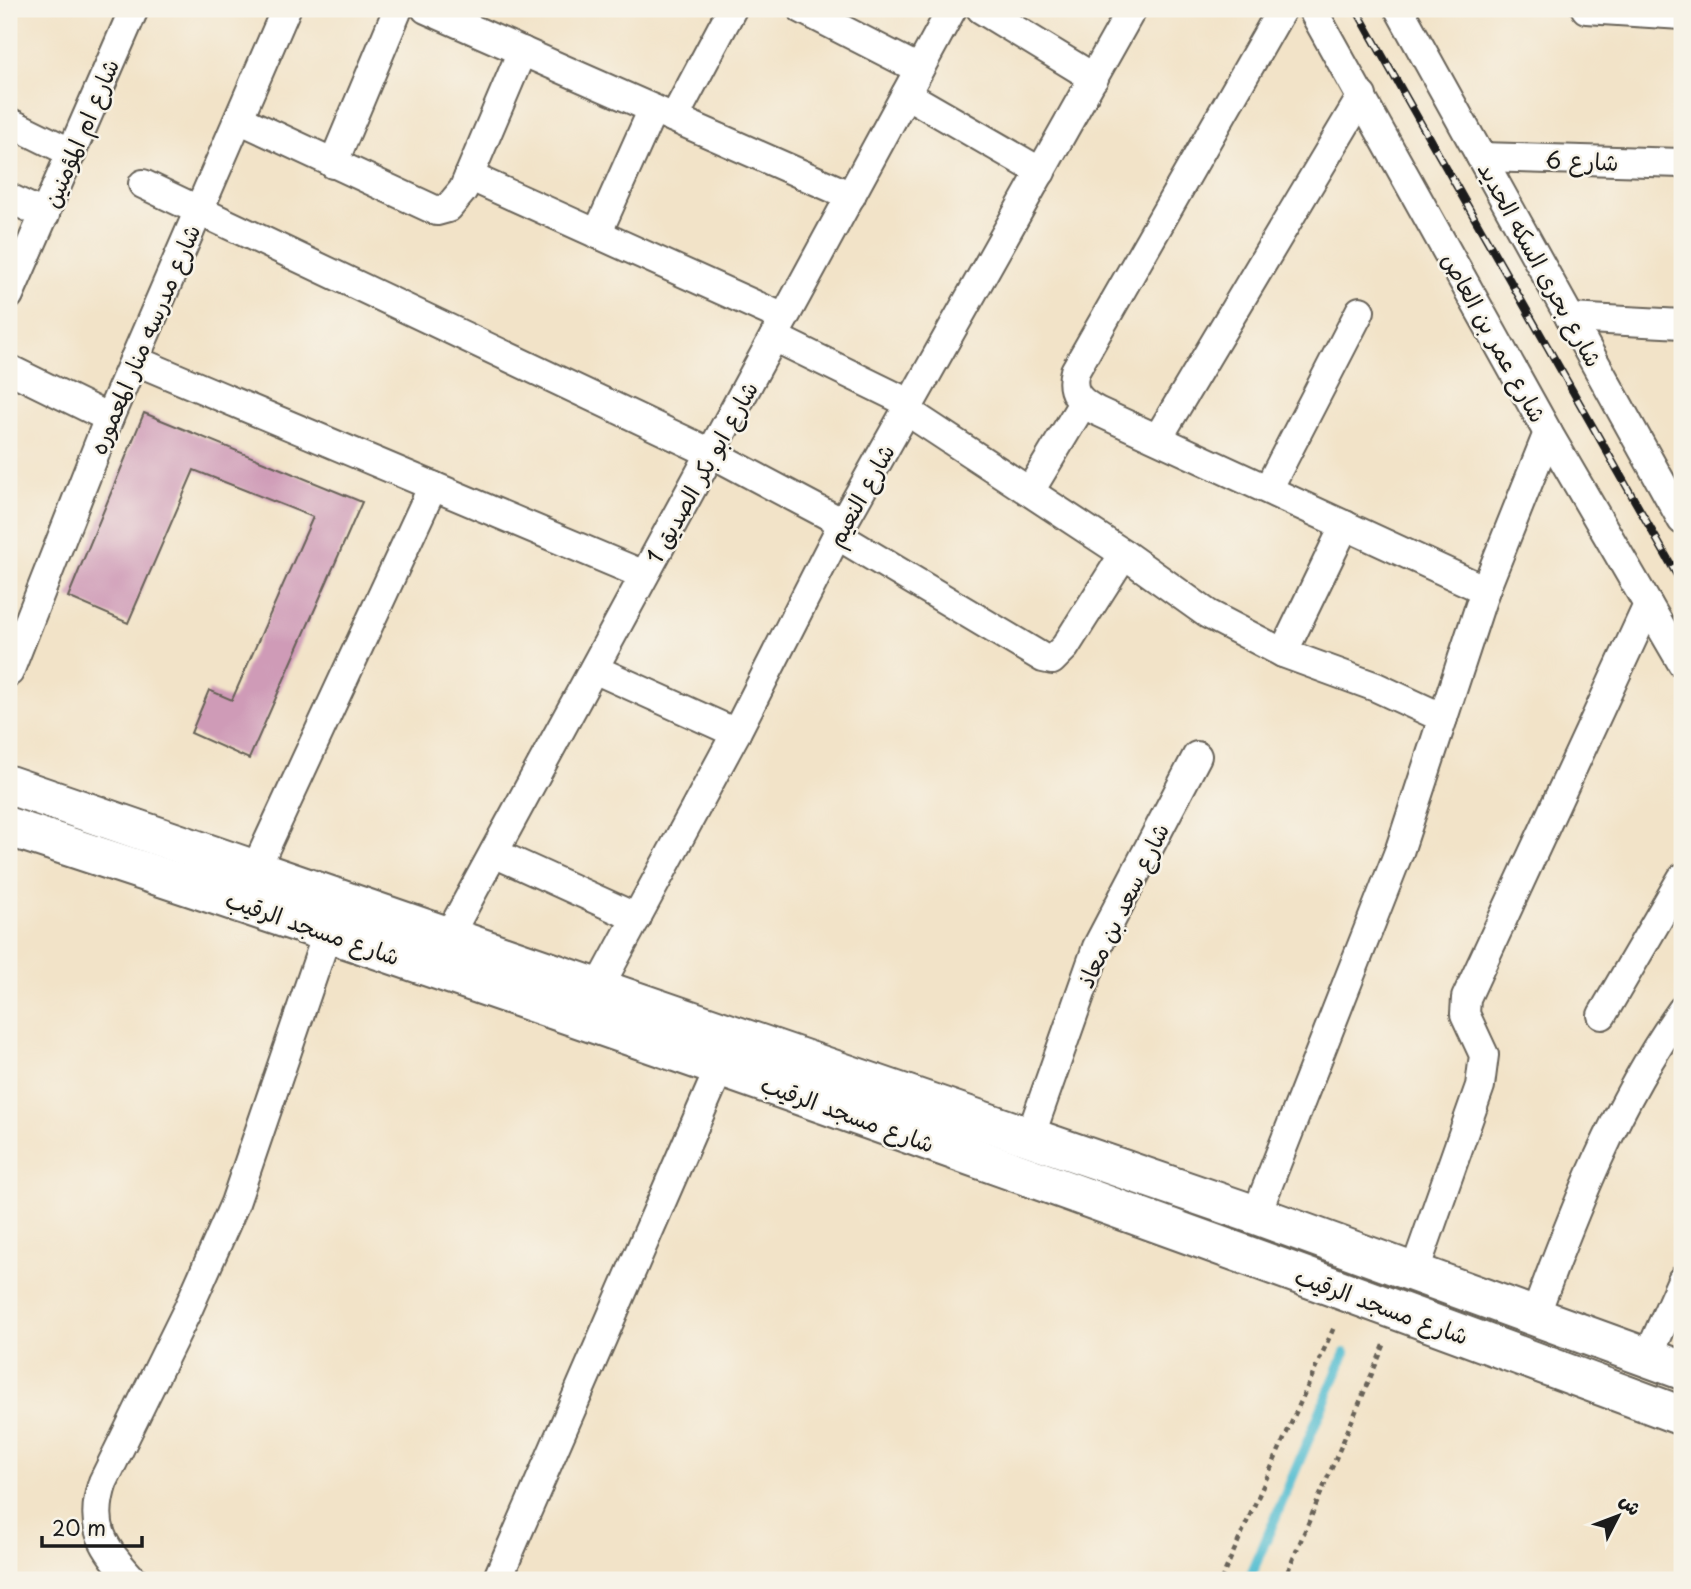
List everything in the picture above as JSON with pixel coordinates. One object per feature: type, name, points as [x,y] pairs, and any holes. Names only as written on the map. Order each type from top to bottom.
[{"type":"main road","name":"شارع مسجد الرقيب","points":[[9,785],[1256,1215],[1665,1364]]},
{"type":"main road","name":"شارع مسجد الرقيب","points":[[9,827],[328,931],[720,1067],[1349,1292],[1682,1416]]},
{"type":"street","name":"شارع ام المؤمنين","points":[[9,295],[134,9]]},
{"type":"street","name":"شارع مدرسه منار المعموره","points":[[9,672],[109,418],[286,9]]},
{"type":"street","points":[[333,164],[398,9]]},
{"type":"street","points":[[426,9],[850,196]]},
{"type":"street","points":[[597,234],[663,113],[732,9]]},
{"type":"street","points":[[802,9],[919,69]]},
{"type":"street","name":"شارع ابو بكر الصديق 1","points":[[449,935],[952,9]]},
{"type":"street","points":[[981,9],[1094,78]]},
{"type":"street","name":"شارع النعيم","points":[[599,987],[736,733],[840,529],[1132,9]]},
{"type":"street","points":[[1282,9],[1076,371],[1072,382],[1075,394],[1083,403],[1485,590]]},
{"type":"street","name":"شارع عمر بن العاص","points":[[1312,9],[1548,433],[1682,663]]},
{"type":"street","name":"شارع بحرى السكه الحديد","points":[[1399,9],[1679,510]]},
{"type":"street","points":[[1586,9],[1682,15]]},
{"type":"street","points":[[239,119],[437,211],[448,208],[458,200],[522,51]]},
{"type":"street","points":[[906,94],[1041,172]]},
{"type":"street","points":[[1158,438],[1362,96]]},
{"type":"street","points":[[9,122],[72,153]]},
{"type":"street","name":"شارع 6","points":[[1481,157],[1682,163]]},
{"type":"street","points":[[469,176],[597,234],[779,328],[909,407],[1208,614],[1283,653],[1376,687],[1443,719]]},
{"type":"street","points":[[143,184],[711,453],[840,529],[1043,658],[1052,660],[1065,647],[1124,554]]},
{"type":"street","points":[[9,198],[45,215]]},
{"type":"street","points":[[1268,489],[1360,311]]},
{"type":"street","points":[[1570,318],[1682,324]]},
{"type":"street","points":[[134,360],[644,575]]},
{"type":"street","points":[[9,369],[109,418]]},
{"type":"street","points":[[1030,491],[1083,403]]},
{"type":"street","points":[[1256,1215],[1400,849],[1485,590],[1548,433]]},
{"type":"street","points":[[255,870],[433,486]]},
{"type":"street","points":[[1283,653],[1345,525]]},
{"type":"street","points":[[1414,1273],[1480,1086],[1484,1055],[1465,1014],[1466,998],[1648,605]]},
{"type":"street","points":[[594,669],[736,733]]},
{"type":"street","name":"شارع سعد بن معاذ","points":[[1031,1137],[1097,947],[1197,756]]},
{"type":"street","points":[[494,853],[637,918]]},
{"type":"street","points":[[1602,1015],[1682,878]]},
{"type":"street","points":[[133,1580],[99,1533],[96,1504],[103,1482],[188,1309],[235,1203],[328,931]]},
{"type":"street","points":[[1535,1316],[1571,1216],[1617,1118],[1682,1010]]},
{"type":"street","points":[[497,1580],[720,1067]]},
{"type":"street","points":[[1665,1364],[1682,1280]]},
{"type":"path","points":[[1221,1580],[1349,1292]]},
{"type":"path","points":[[1284,1580],[1399,1311]]},
{"type":"building","points":[[144,413],[362,502],[249,759],[191,733],[209,690],[232,700],[313,517],[194,470],[128,623],[68,597]]},
{"type":"waterway","points":[[1249,1580],[1345,1353]]},
{"type":"railway","points":[[1356,9],[1682,584]]}]
